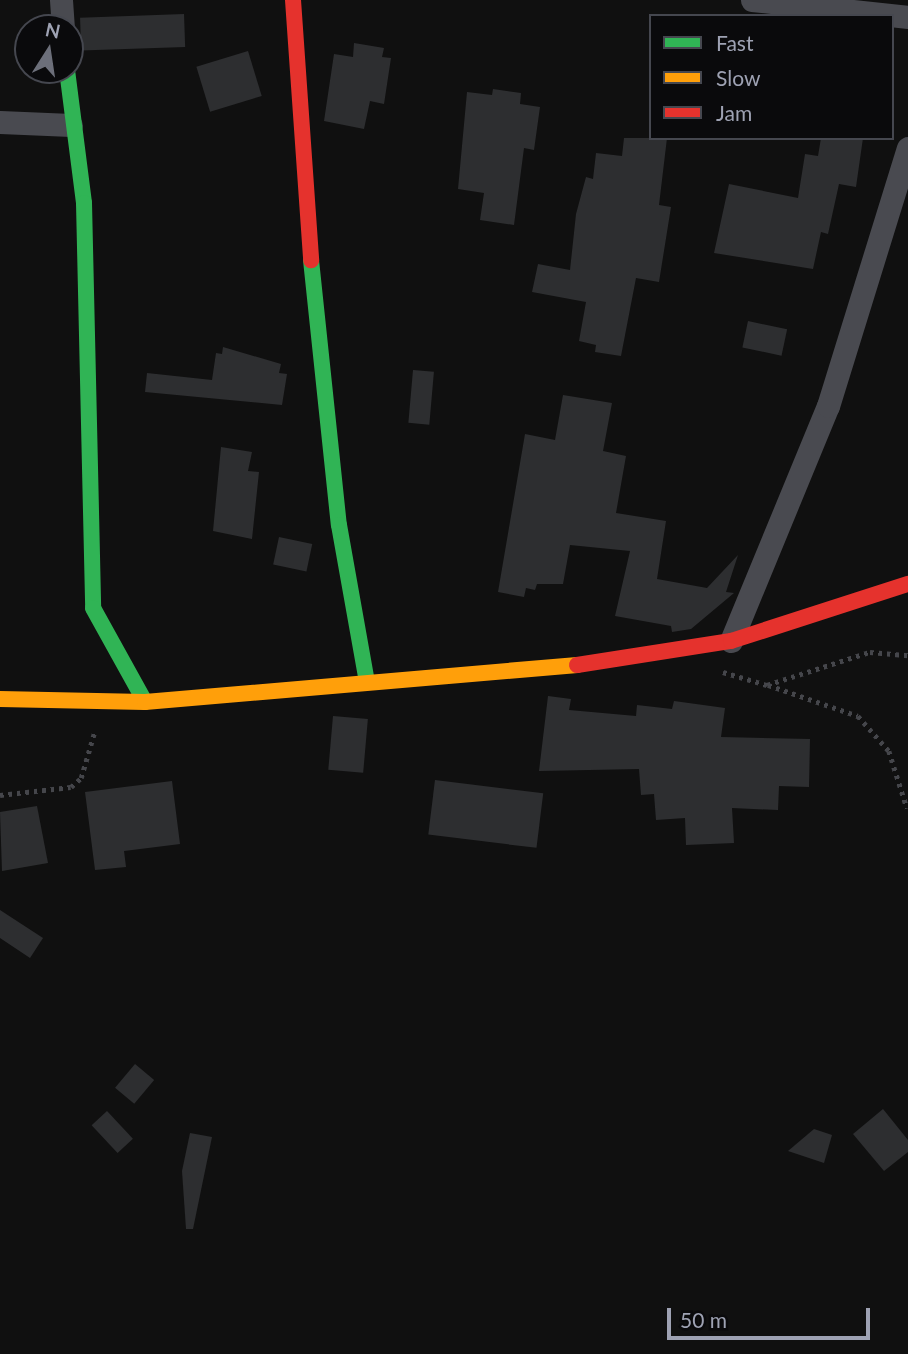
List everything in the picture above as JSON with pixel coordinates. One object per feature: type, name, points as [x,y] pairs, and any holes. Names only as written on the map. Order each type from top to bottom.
[{"type":"street","points":[[293,0],[314,304],[339,526],[368,682]]},
{"type":"street","points":[[751,0],[880,14]]},
{"type":"street","points":[[67,84],[84,202],[93,608],[145,702]]},
{"type":"street","points":[[0,122],[71,125]]},
{"type":"street","points":[[731,641],[828,406],[908,148]]},
{"type":"street","points":[[0,699],[145,702],[575,666],[731,641],[908,584]]},
{"type":"path","points":[[767,685],[870,652],[908,655]]},
{"type":"path","points":[[711,670],[767,685],[858,716],[889,751],[907,808]]},
{"type":"path","points":[[0,795],[71,787],[81,778],[88,741],[110,701]]},
{"type":"building","points":[[184,14],[185,47],[84,51],[84,17]]},
{"type":"building","points":[[354,43],[384,48],[382,57],[391,58],[384,104],[370,101],[364,129],[324,121],[334,54],[353,57]]},
{"type":"building","points":[[248,51],[262,96],[210,112],[196,67]]},
{"type":"building","points":[[493,89],[521,93],[520,104],[540,107],[534,150],[524,148],[514,225],[480,220],[484,193],[458,189],[467,92],[492,95]]},
{"type":"building","points":[[624,138],[667,140],[659,205],[671,207],[659,282],[636,278],[621,356],[595,352],[596,345],[579,341],[586,302],[532,292],[538,264],[570,270],[576,214],[586,177],[593,179],[596,153],[622,156]]},
{"type":"building","points":[[821,140],[863,140],[856,187],[839,184],[828,234],[821,232],[813,269],[714,253],[729,184],[798,198],[805,154],[818,156]]},
{"type":"building","points":[[748,321],[787,329],[782,356],[742,347]]},
{"type":"building","points":[[223,347],[281,364],[279,373],[287,374],[282,405],[145,392],[147,373],[212,380],[216,353],[222,354]]},
{"type":"building","points":[[413,370],[434,372],[429,425],[408,423]]},
{"type":"building","points":[[563,395],[612,403],[603,451],[626,456],[616,513],[666,521],[657,579],[707,588],[738,555],[726,592],[734,593],[691,629],[672,632],[671,626],[615,616],[630,551],[570,545],[563,584],[537,584],[535,590],[526,588],[524,597],[498,592],[525,434],[555,440]]},
{"type":"building","points":[[221,447],[252,452],[248,471],[259,472],[252,539],[213,531]]},
{"type":"building","points":[[279,537],[312,544],[306,571],[273,564]]},
{"type":"building","points":[[548,696],[571,699],[569,710],[636,716],[637,705],[672,709],[674,701],[725,708],[721,737],[810,739],[809,787],[779,786],[778,810],[732,808],[734,843],[686,845],[685,818],[656,820],[654,794],[641,795],[639,769],[539,771]]},
{"type":"building","points":[[333,716],[368,719],[363,773],[328,770]]},
{"type":"building","points":[[435,780],[543,793],[536,848],[428,835]]},
{"type":"building","points":[[172,781],[180,844],[124,851],[126,867],[95,870],[85,792]]},
{"type":"building","points":[[37,806],[48,863],[2,871],[0,812]]},
{"type":"building","points":[[0,910],[43,938],[30,958],[0,938]]},
{"type":"building","points":[[135,1064],[154,1080],[134,1104],[115,1088]]},
{"type":"building","points":[[883,1109],[908,1140],[908,1152],[884,1171],[853,1134]]},
{"type":"building","points":[[107,1111],[133,1139],[118,1153],[92,1125]]},
{"type":"building","points":[[814,1129],[832,1135],[824,1163],[788,1151]]},
{"type":"building","points":[[190,1133],[212,1137],[193,1229],[186,1229],[182,1171]]},
{"type":"traffic: fast","points":[[69,84],[84,203],[93,608],[145,702]]},
{"type":"traffic: fast","points":[[311,260],[339,525],[367,682]]},
{"type":"traffic: slow","points":[[0,699],[145,702],[577,665]]},
{"type":"traffic: jam","points":[[293,0],[311,260]]},
{"type":"traffic: jam","points":[[577,665],[731,641],[908,584]]}]
